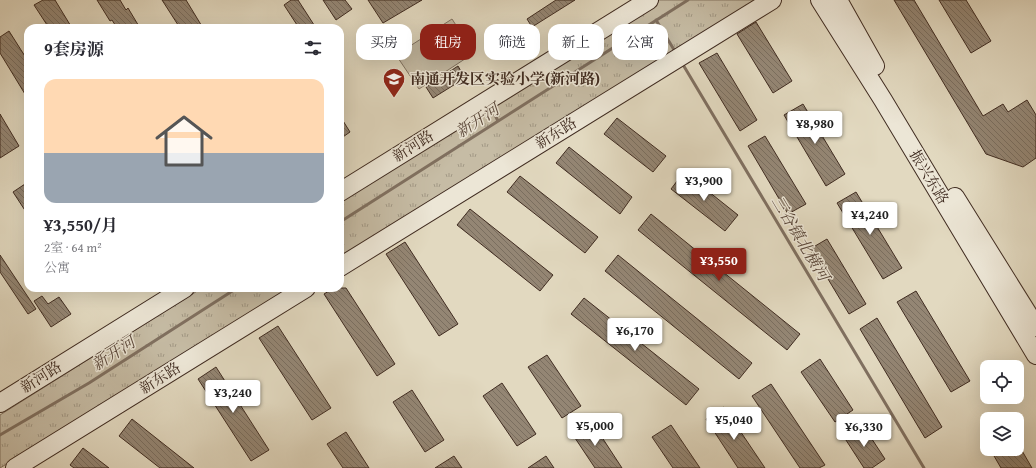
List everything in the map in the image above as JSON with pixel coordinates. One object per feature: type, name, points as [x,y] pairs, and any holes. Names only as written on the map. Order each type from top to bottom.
[{"type":"street","name":"新河路","points":[[344,190],[649,0]]},
{"type":"street","name":"新东路","points":[[344,265],[772,0]]},
{"type":"street","name":"振兴东路","points":[[820,0],[883,100],[1036,355]]},
{"type":"street","name":"振兴东路","points":[[838,0],[887,87],[1036,327]]},
{"type":"street","name":"新河路","points":[[0,403],[179,292]]},
{"type":"street","name":"新东路","points":[[15,468],[300,292]]},
{"type":"green space","points":[[658,0],[760,0],[668,57],[668,24],[620,24]]},
{"type":"green space","points":[[452,19],[455,24],[444,24]]},
{"type":"green space","points":[[612,29],[612,60],[663,60],[344,257],[344,198],[563,60],[604,60],[604,34]]},
{"type":"green space","points":[[420,40],[420,60],[463,60],[419,89],[399,60],[412,60],[412,45]]},
{"type":"green space","points":[[196,292],[286,292],[0,468],[0,415]]},
{"type":"building","points":[[43,0],[55,0],[70,24],[46,24],[34,5]]},
{"type":"building","points":[[97,0],[120,0],[126,10],[128,8],[138,24],[114,24],[112,20],[110,21]]},
{"type":"building","points":[[162,0],[186,0],[201,24],[177,24]]},
{"type":"building","points":[[291,0],[298,0],[313,24],[296,24],[284,5]]},
{"type":"building","points":[[323,0],[345,0],[352,9],[336,20]]},
{"type":"building","points":[[368,0],[422,0],[383,23]]},
{"type":"building","points":[[556,0],[575,0],[537,24],[530,24],[527,19]]},
{"type":"building","points":[[894,0],[914,0],[983,116],[1003,104],[1008,112],[1027,100],[1036,115],[1036,158],[1023,167],[986,154]]},
{"type":"building","points":[[939,0],[966,0],[991,41],[971,53]]},
{"type":"building","points":[[756,22],[792,81],[773,93],[737,34]]},
{"type":"building","points":[[9,31],[24,55],[24,92],[0,53],[0,37]]},
{"type":"building","points":[[717,53],[757,120],[740,131],[699,63]]},
{"type":"building","points":[[458,66],[465,78],[433,98],[426,87]]},
{"type":"building","points":[[803,104],[845,174],[826,186],[784,115]]},
{"type":"building","points":[[0,114],[19,146],[0,158]]},
{"type":"building","points":[[617,118],[666,156],[653,172],[604,134]]},
{"type":"building","points":[[344,122],[350,132],[344,136]]},
{"type":"building","points":[[765,136],[806,204],[788,214],[748,146]]},
{"type":"building","points":[[569,147],[632,197],[620,214],[556,163]]},
{"type":"building","points":[[684,172],[738,215],[725,231],[671,189]]},
{"type":"building","points":[[520,176],[598,237],[585,253],[507,192]]},
{"type":"building","points":[[24,185],[24,209],[13,192]]},
{"type":"building","points":[[856,192],[902,268],[883,279],[837,203]]},
{"type":"building","points":[[470,209],[553,275],[540,291],[457,225]]},
{"type":"building","points":[[651,214],[800,334],[787,350],[638,230]]},
{"type":"building","points":[[827,239],[866,304],[849,314],[810,249]]},
{"type":"building","points":[[405,242],[458,324],[439,336],[386,254]]},
{"type":"building","points":[[0,255],[36,309],[28,314],[0,272]]},
{"type":"building","points":[[618,255],[752,363],[739,379],[605,271]]},
{"type":"building","points":[[344,288],[346,288],[395,364],[377,376],[324,294],[327,292],[344,292]]},
{"type":"building","points":[[916,291],[970,381],[951,392],[897,302]]},
{"type":"building","points":[[42,296],[48,304],[59,297],[71,314],[51,327],[34,301]]},
{"type":"building","points":[[584,298],[699,389],[686,405],[571,314]]},
{"type":"building","points":[[877,318],[942,427],[925,438],[860,329]]},
{"type":"building","points":[[278,326],[331,408],[312,420],[259,338]]},
{"type":"building","points":[[547,355],[581,406],[562,418],[528,367]]},
{"type":"building","points":[[820,359],[853,410],[835,422],[801,372]]},
{"type":"building","points":[[216,367],[269,450],[251,461],[198,379]]},
{"type":"building","points":[[502,383],[536,434],[517,446],[483,396]]},
{"type":"building","points":[[771,384],[825,465],[819,468],[800,468],[752,396]]},
{"type":"building","points":[[412,390],[444,440],[425,452],[393,402]]},
{"type":"building","points":[[724,407],[765,468],[738,468],[706,419]]},
{"type":"building","points":[[132,419],[194,468],[160,468],[119,436]]},
{"type":"building","points":[[590,419],[622,468],[595,468],[571,432]]},
{"type":"building","points":[[862,424],[885,459],[872,468],[864,468],[844,437]]},
{"type":"building","points":[[671,425],[700,468],[673,468],[652,437]]},
{"type":"building","points":[[346,432],[369,468],[343,468],[327,444]]},
{"type":"building","points":[[83,448],[109,468],[74,468],[70,465]]},
{"type":"building","points":[[1024,454],[1032,468],[1001,468],[994,456],[1024,456]]},
{"type":"building","points":[[454,456],[462,468],[435,468]]},
{"type":"building","points":[[546,456],[554,468],[528,468]]},
{"type":"waterway","name":"新开河","points":[[344,219],[688,0]]},
{"type":"waterway","name":"三谷镇北横河","points":[[656,20],[676,53]]},
{"type":"waterway","name":"三谷镇北横河","points":[[682,63],[924,468]]},
{"type":"waterway","name":"新开河","points":[[495,115],[498,121]]},
{"type":"waterway","name":"新开河","points":[[0,435],[89,383],[231,292]]},
{"type":"place","name":"南通开发区实验小学(新河路)","points":[[394,98]]}]
